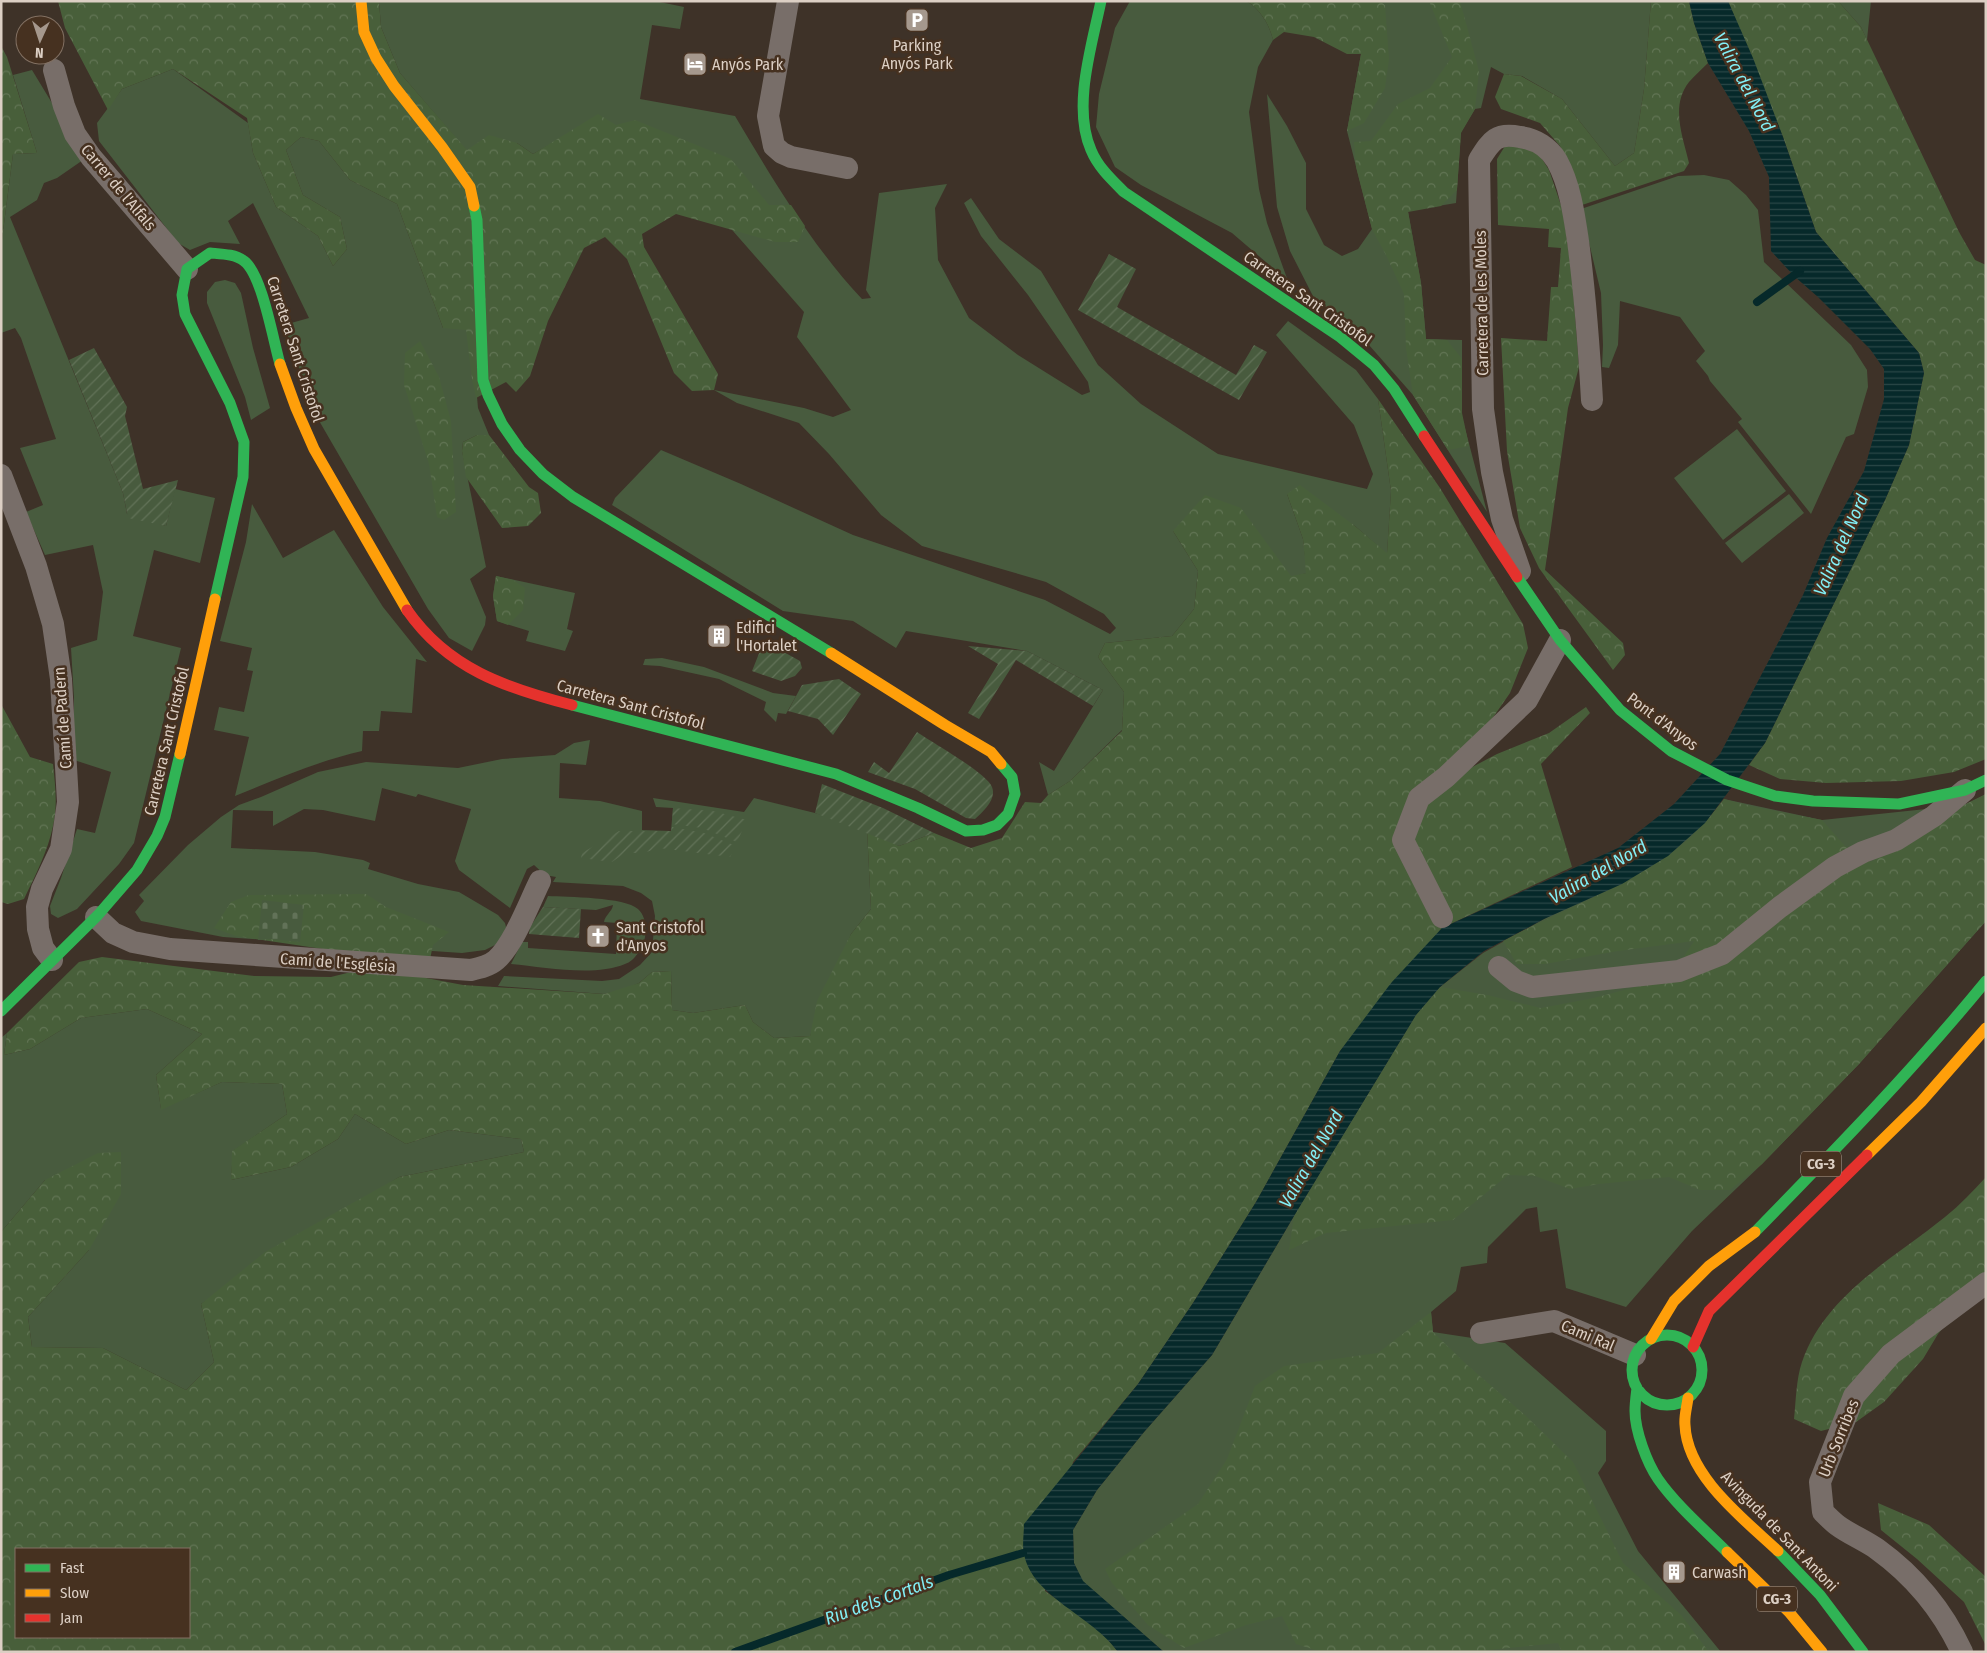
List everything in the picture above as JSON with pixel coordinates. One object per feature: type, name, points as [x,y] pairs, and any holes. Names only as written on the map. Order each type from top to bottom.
[{"type":"main road","name":"Carretera Sant Cristofol","points":[[1,1011],[113,900],[148,855],[166,817],[243,477],[244,442],[230,403],[185,314],[182,295],[187,269],[210,254],[230,255],[244,260],[255,274],[288,388],[306,434],[397,592],[422,630],[444,650],[479,673],[525,693],[836,774],[918,808],[966,831],[983,830],[997,825],[1008,814],[1015,794],[1012,777],[991,752],[812,641],[692,571],[596,511],[555,484],[505,432],[489,400],[483,380],[477,220],[470,187],[442,147],[394,86],[376,58],[364,32],[361,1]]},
{"type":"main road","name":"Carretera Sant Cristofol","points":[[1101,1],[1086,80],[1083,116],[1087,141],[1099,166],[1124,192],[1340,336],[1374,365],[1394,389],[1462,496],[1567,648]]},
{"type":"main road","name":"Pont d'Anyos","points":[[1567,648],[1620,710],[1639,726],[1671,751],[1727,780],[1775,796],[1813,802],[1898,804],[1964,790]]},
{"type":"main road","points":[[1964,790],[1986,780]]},
{"type":"main road","name":"CG-3","points":[[1822,1652],[1809,1634],[1766,1587],[1727,1552],[1685,1510],[1658,1479],[1643,1447],[1637,1425],[1635,1412],[1637,1388],[1632,1372],[1635,1355],[1651,1339],[1674,1301],[1709,1266],[1752,1235],[1877,1106],[1946,1030],[1986,981]]},
{"type":"main road","name":"CG-3","points":[[1688,1398],[1696,1390],[1702,1374],[1699,1356],[1693,1347],[1709,1311],[1921,1102],[1986,1028]]},
{"type":"main road","points":[[1651,1339],[1662,1335],[1673,1336],[1684,1340],[1693,1347]]},
{"type":"main road","points":[[1637,1388],[1645,1397],[1660,1404],[1678,1403],[1688,1398]]},
{"type":"main road","name":"Avinguda de Sant Antoni","points":[[1688,1398],[1685,1426],[1697,1466],[1710,1486],[1739,1516],[1792,1563],[1826,1600],[1863,1652]]},
{"type":"street","points":[[788,1],[768,116],[774,146],[782,153],[791,157],[847,168]]},
{"type":"street","name":"Carrer de l'Alfals","points":[[54,70],[64,106],[75,134],[91,157],[187,269]]},
{"type":"street","name":"Carretera de les Moles","points":[[1526,588],[1502,519],[1492,472],[1484,409],[1479,160],[1489,145],[1498,137],[1508,134],[1540,143],[1556,160],[1566,183],[1573,208],[1583,277],[1592,400]]},
{"type":"street","name":"Camí de Padern","points":[[1,475],[39,576],[53,624],[62,679],[68,802],[61,849],[42,890],[37,907],[38,929],[43,948],[52,960]]},
{"type":"street","points":[[1442,917],[1404,840],[1419,798],[1446,777],[1527,700],[1567,648]]},
{"type":"street","points":[[1499,967],[1516,981],[1532,987],[1679,971],[1722,954],[1780,907],[1834,868],[1863,852],[1896,840],[1934,816],[1964,790]]},
{"type":"street","name":"Camí de l'Església","points":[[96,918],[113,933],[133,942],[170,949],[471,970],[486,966],[496,960],[508,945],[540,881]]},
{"type":"street","name":"Urb Sorribes","points":[[1962,1652],[1953,1631],[1923,1591],[1901,1568],[1876,1548],[1838,1526],[1823,1512],[1820,1482],[1854,1396],[1891,1354],[1986,1283]]},
{"type":"street","name":"Cami Ral","points":[[1481,1333],[1554,1321],[1635,1355]]},
{"type":"green space","points":[[58,1],[379,1],[381,27],[400,73],[467,150],[489,135],[517,143],[533,154],[598,114],[616,125],[635,120],[731,159],[769,205],[791,205],[805,226],[798,242],[775,242],[676,214],[642,234],[644,247],[718,374],[714,390],[692,391],[674,373],[627,259],[605,237],[584,248],[548,321],[530,376],[516,392],[506,382],[476,398],[466,330],[443,328],[397,204],[350,180],[319,141],[301,137],[286,150],[303,195],[340,217],[347,249],[333,266],[318,236],[276,207],[253,153],[247,118],[173,69],[122,89],[108,110],[65,28],[65,15],[62,15]]},
{"type":"green space","points":[[379,1],[655,1],[684,7],[680,29],[652,25],[640,99],[735,116],[778,187],[810,234],[826,257],[862,299],[871,298],[866,290],[879,193],[947,184],[935,208],[938,260],[969,318],[1018,355],[1082,395],[1090,392],[1088,382],[1028,295],[981,236],[964,203],[971,198],[999,239],[1041,271],[1098,365],[1141,404],[1218,454],[1367,489],[1373,474],[1354,425],[1276,335],[1288,321],[1356,370],[1378,399],[1391,491],[1387,554],[1355,526],[1287,494],[1303,539],[1307,573],[1291,577],[1173,531],[1198,571],[1194,609],[1172,636],[1105,643],[1098,657],[1124,692],[1122,730],[1070,781],[1048,795],[1039,762],[1054,771],[1103,690],[1027,651],[906,631],[896,648],[853,621],[783,611],[612,505],[615,498],[661,450],[853,535],[1045,600],[1110,634],[1116,628],[1104,614],[1046,582],[922,546],[881,515],[829,454],[799,423],[737,403],[714,390],[804,408],[833,417],[851,410],[797,337],[804,312],[719,215],[563,137],[533,154],[517,143],[467,151],[400,73],[381,27]]},
{"type":"green space","points":[[1130,1],[1246,1],[1256,8],[1267,23],[1273,40],[1258,67],[1249,112],[1259,189],[1267,223],[1288,281],[1232,233],[1141,185],[1115,167],[1096,127],[1099,94],[1115,28]]},
{"type":"green space","points":[[1246,1],[1380,1],[1385,5],[1389,59],[1385,88],[1364,123],[1347,131],[1361,54],[1347,54],[1314,37],[1284,32],[1273,40],[1264,18],[1256,8]]},
{"type":"green space","points":[[1330,1],[1651,1],[1644,89],[1634,153],[1615,166],[1562,99],[1522,76],[1504,74],[1491,67],[1481,108],[1475,109],[1461,132],[1456,203],[1408,211],[1421,283],[1426,339],[1462,340],[1462,417],[1487,512],[1413,395],[1354,328],[1314,298],[1290,251],[1277,207],[1267,94],[1287,126],[1306,163],[1306,209],[1324,245],[1342,256],[1358,249],[1372,229],[1347,131],[1361,54]]},
{"type":"green space","points":[[1429,1],[1460,1],[1479,71],[1475,109],[1461,133],[1457,190],[1441,206],[1408,212],[1421,283],[1426,339],[1447,340],[1462,359],[1462,413],[1469,446],[1448,450],[1413,395],[1406,348],[1404,294],[1372,229],[1356,167],[1354,142],[1371,141],[1398,104],[1430,88],[1452,57]]},
{"type":"green space","points":[[1651,1],[1689,1],[1694,23],[1708,63],[1689,82],[1683,91],[1680,101],[1681,132],[1689,163],[1684,171],[1582,205],[1560,146],[1540,123],[1501,109],[1495,97],[1504,74],[1521,76],[1562,99],[1615,166],[1634,153],[1644,89]]},
{"type":"green space","points":[[1728,1],[1838,1],[1861,27],[1959,232],[1975,260],[1986,265],[1986,759],[1954,772],[1901,781],[1826,783],[1780,779],[1749,765],[1765,743],[1885,500],[1909,445],[1924,373],[1919,353],[1816,232],[1783,137]]},
{"type":"green space","points":[[1838,1],[1871,1],[1867,40],[1861,27]]},
{"type":"green space","points":[[1,46],[7,57],[37,153],[13,154],[1,247]]},
{"type":"green space","points":[[173,69],[248,123],[253,153],[276,207],[318,236],[333,266],[347,249],[340,217],[303,195],[286,150],[301,137],[319,141],[350,180],[397,204],[443,328],[468,296],[478,408],[489,435],[477,435],[463,442],[462,451],[486,567],[470,579],[486,617],[485,625],[472,651],[449,638],[428,609],[314,412],[284,325],[309,318],[253,203],[228,221],[240,244],[210,242],[190,250],[178,243],[99,141],[97,123],[122,89]]},
{"type":"green space","points":[[32,70],[83,160],[57,178],[44,183],[37,200],[10,217],[123,493],[127,514],[166,526],[175,489],[215,498],[200,563],[154,550],[133,636],[181,648],[134,843],[119,864],[77,909],[58,918],[51,914],[50,906],[77,829],[95,833],[111,772],[74,760],[74,698],[71,648],[97,640],[103,592],[93,545],[45,555],[26,512],[43,505],[20,448],[56,439],[21,338],[15,328],[1,333],[1,247],[13,154],[37,153],[13,75]]},
{"type":"green space","points":[[1505,146],[1520,146],[1539,154],[1549,170],[1563,211],[1572,276],[1579,367],[1568,408],[1545,570],[1623,643],[1625,655],[1613,670],[1539,568],[1520,528],[1507,451],[1501,338],[1547,341],[1551,287],[1558,287],[1561,248],[1548,247],[1549,229],[1498,225],[1497,159]]},
{"type":"green space","points":[[1704,175],[1729,180],[1746,195],[1758,210],[1764,262],[1851,345],[1867,370],[1868,387],[1854,434],[1846,437],[1811,514],[1738,422],[1742,419],[1696,361],[1705,351],[1680,317],[1620,301],[1618,345],[1609,368],[1602,367],[1601,293],[1581,209],[1678,176]]},
{"type":"green space","points":[[1109,254],[1136,269],[1117,307],[1236,375],[1254,345],[1267,352],[1239,400],[1078,310]]},
{"type":"green space","points":[[225,280],[235,283],[241,293],[253,348],[270,408],[251,420],[245,397],[207,303],[207,292],[215,282]]},
{"type":"green space","points":[[420,341],[439,377],[451,421],[456,512],[444,520],[437,517],[429,464],[404,385],[405,353]]},
{"type":"green space","points":[[94,348],[127,407],[125,416],[143,489],[178,480],[166,526],[128,518],[123,493],[69,360]]},
{"type":"green space","points":[[1378,399],[1440,488],[1523,624],[1528,648],[1510,693],[1487,726],[1459,774],[1497,754],[1549,733],[1586,707],[1590,713],[1541,764],[1572,867],[1442,928],[1340,1051],[1256,1202],[1193,1303],[1138,1384],[1073,1462],[1045,1591],[1094,1626],[1118,1652],[1,1652],[1,1232],[45,1180],[98,1153],[121,1152],[121,1194],[89,1250],[28,1317],[32,1347],[103,1348],[186,1390],[214,1362],[201,1304],[265,1252],[399,1177],[524,1152],[521,1139],[449,1130],[406,1144],[355,1114],[338,1139],[291,1167],[231,1180],[232,1151],[287,1114],[282,1084],[222,1082],[161,1110],[156,1075],[202,1034],[147,1009],[81,1018],[30,1049],[4,1055],[7,1033],[79,962],[102,957],[254,976],[331,977],[359,970],[343,952],[236,936],[214,928],[231,902],[249,895],[366,894],[386,907],[449,932],[433,945],[426,978],[463,985],[604,994],[639,983],[652,972],[671,971],[672,1010],[693,1013],[745,1005],[753,1022],[774,1038],[810,1036],[817,1001],[851,934],[871,909],[867,829],[899,846],[934,833],[971,848],[1002,838],[1025,802],[1041,803],[1048,795],[1070,781],[1122,731],[1124,692],[1098,657],[1105,643],[1172,636],[1194,609],[1198,571],[1173,531],[1205,495],[1241,508],[1291,576],[1306,573],[1303,539],[1287,494],[1300,485],[1355,526],[1387,553],[1391,491]]},
{"type":"green space","points":[[1737,429],[1786,491],[1723,540],[1674,478]]},
{"type":"green space","points":[[477,435],[489,435],[529,487],[538,493],[541,513],[528,526],[502,528],[466,477],[462,451],[463,442]]},
{"type":"green space","points":[[1789,494],[1804,513],[1742,563],[1725,543]]},
{"type":"green space","points":[[252,504],[283,558],[334,530],[383,607],[427,662],[416,659],[412,713],[381,711],[379,731],[363,731],[362,751],[314,765],[235,796],[249,737],[214,730],[219,707],[244,712],[253,671],[247,670],[252,648],[220,641],[246,542]]},
{"type":"green space","points":[[496,576],[575,593],[567,629],[573,631],[565,651],[526,641],[529,631],[497,621],[493,596]]},
{"type":"green space","points":[[496,576],[513,580],[525,588],[523,610],[508,625],[497,621],[493,596]]},
{"type":"green space","points":[[764,641],[800,661],[802,668],[795,676],[781,681],[752,671]]},
{"type":"green space","points":[[968,646],[1027,651],[1103,690],[1093,706],[1016,660],[979,719],[968,713],[998,664]]},
{"type":"green space","points":[[662,658],[704,667],[773,693],[796,696],[786,714],[778,713],[776,722],[764,710],[766,702],[719,679],[660,666],[643,665],[645,659]]},
{"type":"green space","points":[[839,679],[861,694],[833,735],[818,719],[788,711],[802,685]]},
{"type":"green space","points":[[1,704],[30,757],[53,764],[56,795],[53,826],[41,863],[24,899],[8,904],[1,902]]},
{"type":"green space","points":[[917,732],[970,766],[988,781],[992,787],[993,796],[991,801],[975,819],[966,818],[915,789],[868,772],[874,762],[889,773]]},
{"type":"green space","points":[[590,740],[586,765],[560,763],[559,798],[600,801],[642,811],[642,830],[671,831],[673,808],[656,807],[653,798],[744,812],[754,798],[815,813],[867,829],[871,909],[851,934],[810,1036],[774,1038],[753,1022],[745,1005],[693,1013],[672,1010],[671,971],[652,972],[639,983],[625,989],[604,994],[498,986],[504,976],[602,981],[619,979],[640,965],[652,952],[655,916],[652,901],[641,893],[623,886],[553,882],[556,877],[545,875],[534,865],[527,869],[510,908],[459,870],[455,861],[471,809],[418,794],[416,797],[382,788],[375,821],[323,810],[304,809],[273,826],[273,811],[233,810],[231,848],[315,852],[363,860],[370,863],[368,869],[418,884],[459,892],[498,915],[505,923],[507,931],[501,942],[485,950],[462,953],[223,937],[141,921],[135,912],[144,901],[139,895],[188,845],[221,817],[239,805],[318,772],[366,762],[458,768],[502,759],[555,755],[574,743]]},
{"type":"green space","points":[[822,784],[883,808],[934,833],[899,846],[815,813]]},
{"type":"green space","points":[[1986,794],[1986,921],[1859,1064],[1762,1164],[1692,1231],[1626,1307],[1566,1288],[1557,1229],[1540,1232],[1537,1207],[1526,1209],[1488,1247],[1487,1263],[1461,1267],[1456,1291],[1431,1312],[1433,1332],[1505,1343],[1606,1431],[1606,1461],[1598,1473],[1638,1551],[1721,1652],[1164,1652],[1082,1581],[1074,1563],[1073,1530],[1097,1490],[1144,1432],[1212,1355],[1416,1015],[1440,987],[1483,953],[1705,823],[1724,799],[1822,820],[1964,805]]},
{"type":"green space","points":[[1986,794],[1986,921],[1859,1064],[1762,1164],[1730,1190],[1700,1190],[1669,1177],[1570,1189],[1535,1176],[1508,1175],[1453,1220],[1326,1233],[1289,1250],[1294,1216],[1416,1015],[1440,987],[1487,995],[1541,1008],[1594,998],[1670,978],[1694,941],[1618,951],[1545,964],[1517,964],[1503,941],[1648,869],[1691,837],[1724,799],[1822,820],[1845,846],[1871,862],[1928,831],[1964,805]]},
{"type":"green space","points":[[673,808],[713,811],[747,820],[737,842],[702,828],[672,824]]},
{"type":"green space","points":[[672,827],[704,833],[736,846],[730,857],[659,848],[643,853],[625,853],[612,862],[581,858],[582,853],[619,831],[671,831]]},
{"type":"green space","points":[[548,896],[609,900],[631,905],[638,909],[645,922],[646,930],[642,945],[635,957],[629,962],[613,968],[584,971],[511,964],[522,942],[528,942],[528,948],[616,954],[617,923],[604,922],[613,905],[596,910],[543,907]]},
{"type":"green space","points":[[262,900],[304,905],[300,942],[270,939],[258,940]]},
{"type":"green space","points":[[543,907],[581,909],[579,938],[529,934],[530,927]]},
{"type":"green space","points":[[147,1009],[202,1034],[156,1075],[161,1109],[222,1082],[282,1084],[287,1114],[233,1151],[231,1180],[291,1167],[338,1139],[355,1114],[406,1144],[449,1130],[521,1139],[524,1152],[399,1177],[201,1304],[214,1362],[186,1390],[103,1348],[32,1347],[28,1317],[89,1250],[45,1180],[1,1232],[1,1038],[7,1033],[4,1055],[30,1049],[81,1018]]},
{"type":"green space","points":[[1986,1177],[1986,1275],[1938,1334],[1923,1359],[1884,1402],[1856,1422],[1821,1431],[1794,1419],[1797,1383],[1802,1362],[1813,1338],[1827,1317],[1863,1280],[1951,1212]]},
{"type":"green space","points":[[1431,1312],[1433,1332],[1466,1364],[1526,1416],[1573,1462],[1623,1563],[1681,1615],[1709,1652],[1562,1652],[1558,1643],[1488,1650],[1486,1652],[1322,1652],[1296,1644],[1282,1616],[1246,1625],[1184,1648],[1148,1625],[1112,1583],[1105,1569],[1198,1504],[1227,1459],[1255,1386],[1284,1366],[1378,1353]]},
{"type":"green space","points":[[1878,1503],[1929,1525],[1986,1577],[1986,1646],[1964,1602],[1917,1559],[1881,1530]]},
{"type":"water","name":"Valira del Nord","points":[[1689,1],[1728,1],[1753,58],[1816,232],[1919,353],[1924,373],[1909,445],[1885,500],[1765,743],[1705,823],[1668,856],[1622,884],[1544,919],[1484,951],[1440,987],[1416,1015],[1212,1355],[1144,1432],[1097,1490],[1073,1530],[1074,1563],[1083,1581],[1164,1652],[1118,1652],[1107,1639],[1051,1594],[1029,1569],[1024,1554],[1024,1524],[1138,1384],[1193,1303],[1256,1202],[1340,1051],[1391,983],[1442,928],[1618,848],[1674,804],[1720,754],[1803,595],[1827,538],[1864,471],[1884,399],[1884,369],[1870,349],[1794,276],[1771,251],[1769,177],[1749,131],[1708,63],[1694,23]]},
{"type":"waterway","points":[[1757,302],[1800,271]]},
{"type":"waterway","name":"Riu dels Cortals","points":[[735,1652],[949,1575],[1023,1553]]},
{"type":"traffic: fast","points":[[1101,1],[1089,56],[1083,96],[1083,115],[1086,133],[1091,150],[1101,167],[1124,192],[1340,337],[1374,365],[1394,389],[1424,436]]},
{"type":"traffic: fast","points":[[474,206],[477,220],[483,380],[502,424],[520,450],[543,474],[573,497],[831,653]]},
{"type":"traffic: fast","points":[[215,599],[243,477],[244,442],[230,403],[185,314],[182,295],[187,269],[210,253],[232,256],[244,261],[256,279],[261,293],[280,364]]},
{"type":"traffic: fast","points":[[1517,577],[1560,640],[1620,710],[1671,751],[1727,780],[1775,796],[1813,801],[1899,804],[1965,790],[1986,780]]},
{"type":"traffic: fast","points":[[572,705],[836,774],[918,808],[966,831],[983,830],[997,825],[1008,814],[1015,794],[1012,777],[1001,764]]},
{"type":"traffic: fast","points":[[1,1011],[98,915],[137,870],[157,836],[165,817],[180,754]]},
{"type":"traffic: fast","points":[[1755,1232],[1902,1077],[1986,981]]},
{"type":"traffic: fast","points":[[1667,1335],[1680,1338],[1692,1345],[1699,1357],[1702,1370],[1699,1383],[1692,1395],[1680,1402],[1667,1405],[1654,1402],[1642,1395],[1635,1383],[1632,1370],[1635,1357],[1642,1345],[1654,1338],[1667,1335]]},
{"type":"traffic: fast","points":[[1637,1388],[1635,1402],[1637,1428],[1642,1446],[1654,1472],[1665,1489],[1682,1508],[1727,1552]]},
{"type":"traffic: fast","points":[[1778,1551],[1820,1595],[1863,1652]]},
{"type":"traffic: slow","points":[[361,1],[364,32],[376,58],[394,86],[442,147],[470,187],[474,206]]},
{"type":"traffic: slow","points":[[280,364],[314,449],[407,610]]},
{"type":"traffic: slow","points":[[180,754],[215,599]]},
{"type":"traffic: slow","points":[[831,653],[991,752],[1001,764]]},
{"type":"traffic: slow","points":[[1867,1155],[1921,1102],[1986,1028]]},
{"type":"traffic: slow","points":[[1651,1339],[1674,1301],[1709,1266],[1755,1232]]},
{"type":"traffic: slow","points":[[1688,1398],[1685,1425],[1688,1444],[1696,1462],[1706,1479],[1734,1511],[1778,1551]]},
{"type":"traffic: slow","points":[[1727,1552],[1789,1612],[1822,1652]]},
{"type":"traffic: jam","points":[[1424,436],[1517,577]]},
{"type":"traffic: jam","points":[[407,610],[423,630],[460,662],[502,683],[572,705]]},
{"type":"traffic: jam","points":[[1693,1347],[1709,1311],[1867,1155]]},
{"type":"place","name":"Parking Anyós Park","points":[[917,20]]},
{"type":"place","name":"Anyós Park","points":[[695,64]]},
{"type":"place","name":"Edifici l'Hortalet","points":[[719,636]]},
{"type":"place","name":"Sant Cristofol d'Anyos","points":[[598,936]]},
{"type":"place","name":"Carwash","points":[[1674,1572]]}]
